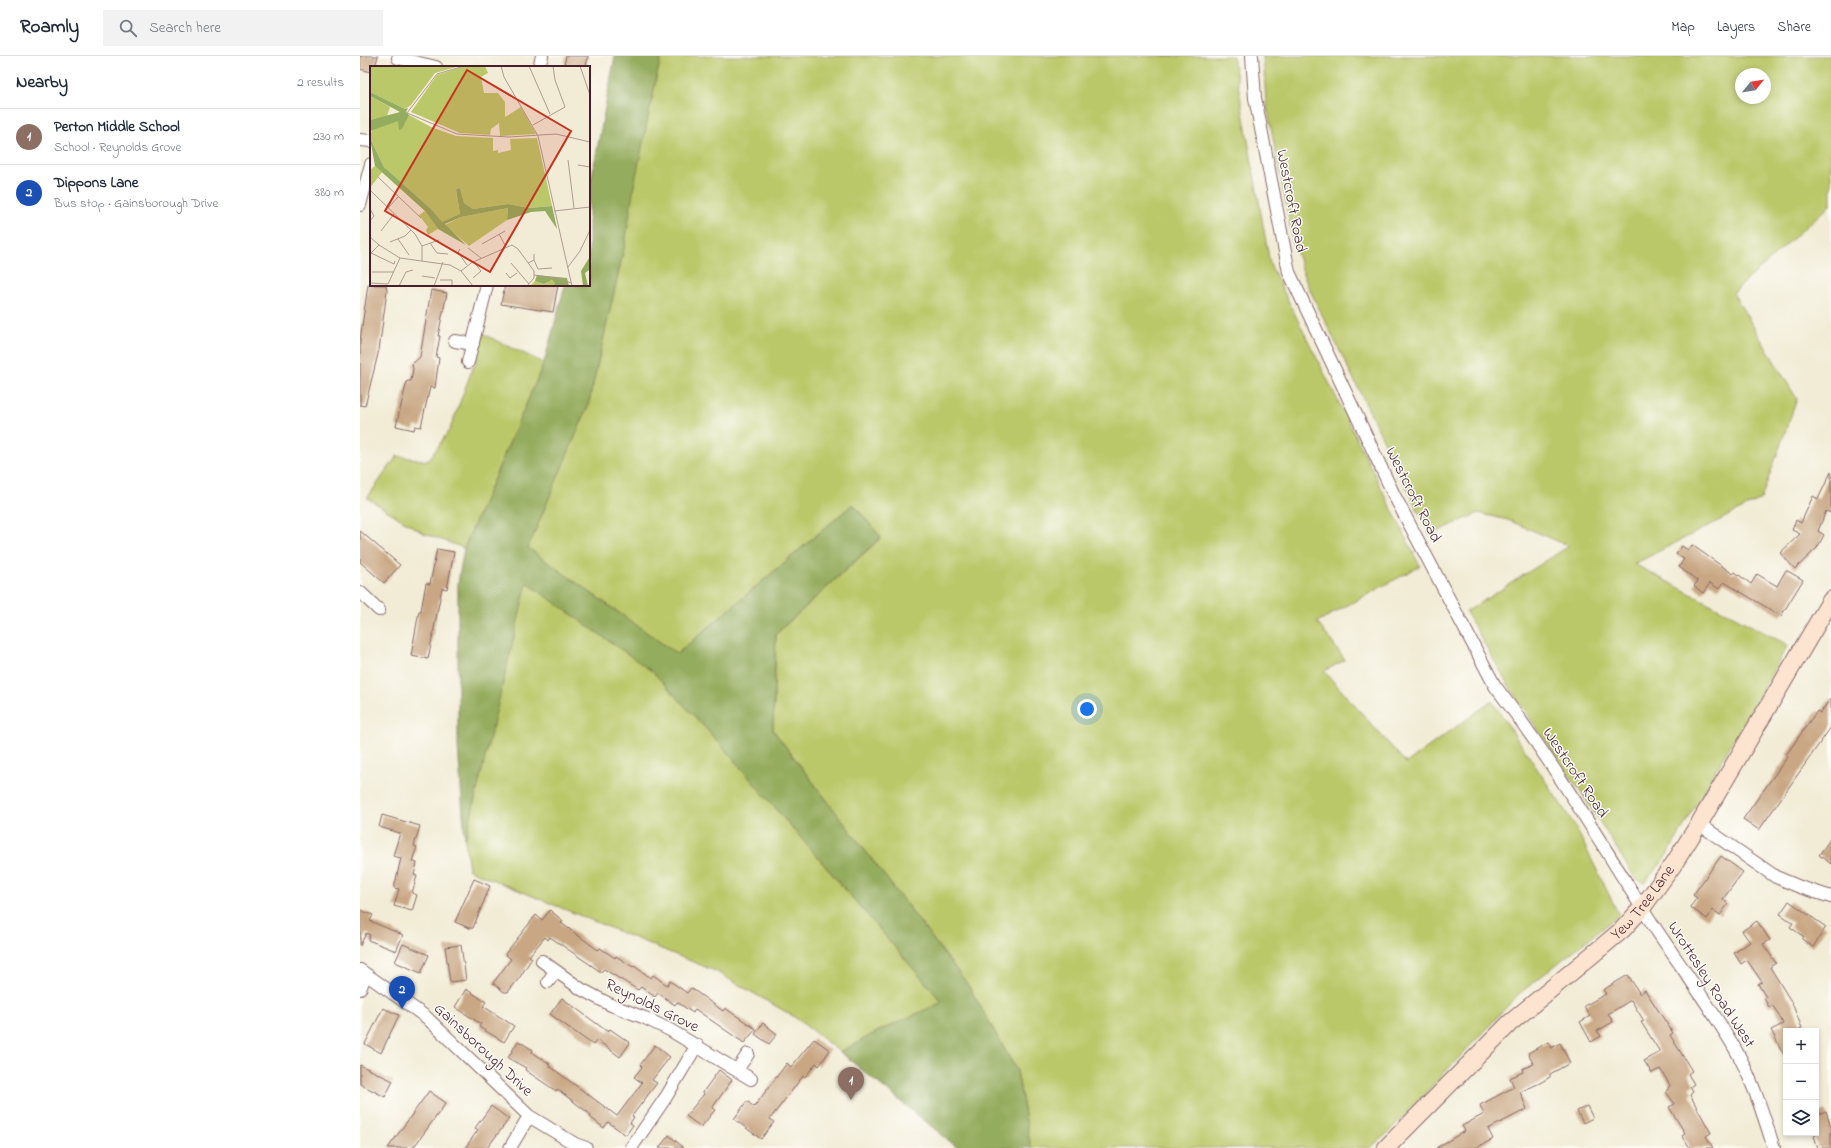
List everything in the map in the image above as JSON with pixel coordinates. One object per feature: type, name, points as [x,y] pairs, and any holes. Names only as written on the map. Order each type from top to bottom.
[{"type":"street","points":[[539,66],[542,56]]},
{"type":"street","name":"Westcroft Road","points":[[1252,56],[1255,98],[1289,272],[1394,495],[1495,686],[1583,814],[1642,908]]},
{"type":"street","points":[[397,60],[430,66]]},
{"type":"street","points":[[360,140],[370,141]]},
{"type":"street","points":[[360,205],[370,168]]},
{"type":"street","points":[[468,362],[487,286]]},
{"type":"street","points":[[455,341],[473,344]]},
{"type":"street","points":[[360,592],[379,610]]},
{"type":"street","name":"Yew Tree Lane","points":[[1386,1148],[1510,1023],[1622,930],[1642,908],[1673,865],[1699,824],[1831,600]]},
{"type":"street","points":[[1699,824],[1776,877],[1800,888],[1831,898]]},
{"type":"street","name":"Wrottesley Road West","points":[[1642,908],[1735,1048],[1750,1083],[1774,1148]]},
{"type":"street","name":"Reynolds Grove","points":[[542,961],[581,989],[611,1005],[645,1018],[697,1045],[751,1079]]},
{"type":"street","points":[[548,982],[555,971]]},
{"type":"street","points":[[360,989],[363,972]]},
{"type":"street","name":"Gainsborough Drive","points":[[363,972],[426,1017],[530,1116],[575,1144],[586,1148]]},
{"type":"street","points":[[632,1148],[666,1097],[697,1045]]},
{"type":"street","points":[[737,1070],[748,1054]]},
{"type":"street","points":[[510,1148],[530,1116]]},
{"type":"green space","points":[[615,56],[661,56],[634,186],[625,244],[588,406],[528,548],[677,654],[853,504],[881,537],[776,634],[773,730],[968,985],[1017,1071],[1031,1148],[958,1148],[840,1052],[877,1032],[942,1002],[721,745],[653,672],[527,583],[465,841],[458,746],[458,583],[464,548],[544,363],[565,286],[590,286],[590,186]]},
{"type":"green space","points":[[657,56],[1233,56],[1270,264],[1420,566],[1317,622],[1345,660],[1324,671],[1406,763],[1492,701],[1574,824],[1619,915],[1519,994],[1388,1133],[1370,1148],[1031,1148],[1017,1071],[968,985],[773,730],[776,634],[881,538],[853,504],[677,654],[527,548],[588,406],[625,244],[641,125]]},
{"type":"green space","points":[[1263,56],[1831,56],[1831,204],[1733,293],[1797,399],[1761,499],[1634,564],[1788,645],[1672,847],[1663,861],[1644,883],[1635,878],[1585,798],[1514,695],[1466,612],[1569,546],[1508,520],[1478,513],[1430,535],[1307,284],[1293,241],[1266,102]]},
{"type":"green space","points":[[483,334],[544,363],[464,548],[423,533],[367,498],[397,456],[428,461],[450,429],[473,367],[475,366]]},
{"type":"green space","points":[[526,582],[653,671],[721,745],[943,1003],[877,1032],[840,1052],[793,1016],[715,971],[469,870],[465,841]]},
{"type":"building","points":[[360,56],[378,56],[375,66],[370,66],[370,72],[360,69]]},
{"type":"building","points":[[566,56],[588,56],[586,66],[564,65]]},
{"type":"building","points":[[368,285],[386,286],[387,291],[379,350],[365,406],[360,405],[360,340]]},
{"type":"building","points":[[505,286],[558,286],[553,312],[501,304]]},
{"type":"building","points":[[431,290],[447,293],[438,336],[440,336],[436,357],[439,358],[435,388],[430,387],[421,427],[415,426],[414,430],[396,426],[407,381],[411,381],[413,369],[412,364],[420,357]]},
{"type":"building","points":[[1831,472],[1831,513],[1826,511],[1818,531],[1824,535],[1817,548],[1795,569],[1780,553],[1800,534],[1792,530],[1796,520],[1801,523],[1813,496],[1818,499]]},
{"type":"building","points":[[360,531],[400,565],[384,583],[360,562]]},
{"type":"building","points":[[1692,545],[1733,574],[1735,572],[1751,584],[1757,574],[1777,586],[1786,570],[1803,580],[1781,616],[1724,582],[1719,589],[1710,583],[1703,593],[1694,586],[1698,581],[1679,567],[1684,559],[1676,554],[1682,546],[1688,550]]},
{"type":"building","points":[[437,549],[454,552],[447,589],[442,588],[428,659],[411,656],[419,611],[421,611],[426,583],[430,584]]},
{"type":"building","points":[[1831,698],[1831,727],[1759,830],[1743,819],[1788,756],[1786,755],[1817,711],[1820,713]]},
{"type":"building","points":[[382,815],[420,826],[414,846],[417,847],[412,861],[417,863],[414,875],[417,876],[412,893],[417,895],[412,911],[394,906],[399,889],[394,888],[401,858],[393,856],[400,833],[379,827]]},
{"type":"building","points":[[1831,838],[1831,864],[1819,855]]},
{"type":"building","points":[[1721,856],[1743,872],[1723,899],[1728,904],[1720,915],[1713,910],[1707,919],[1690,907],[1697,898],[1693,895]]},
{"type":"building","points":[[474,879],[490,886],[473,928],[469,928],[455,922]]},
{"type":"building","points":[[1789,901],[1826,927],[1813,947],[1802,939],[1804,937],[1790,927],[1793,923],[1780,914]]},
{"type":"building","points":[[360,910],[373,915],[370,921],[403,935],[396,951],[368,940],[370,935],[366,933],[360,946]]},
{"type":"building","points":[[550,910],[563,921],[561,923],[598,950],[600,948],[615,958],[616,956],[651,978],[653,975],[667,985],[670,981],[687,993],[691,988],[723,1011],[725,1008],[756,1029],[744,1043],[695,1009],[693,1013],[677,1002],[675,1005],[658,993],[655,997],[641,987],[638,990],[604,969],[601,972],[550,937],[548,940],[545,937],[529,956],[532,958],[520,977],[508,992],[504,992],[493,983],[511,959],[505,954],[536,915],[542,920]]},
{"type":"building","points":[[1757,921],[1770,940],[1763,944],[1776,963],[1770,967],[1792,1003],[1802,1028],[1783,1028],[1783,1053],[1771,1030],[1783,1024],[1779,1015],[1772,1005],[1769,1007],[1764,998],[1766,997],[1758,984],[1762,982],[1747,960],[1741,964],[1734,953],[1750,942],[1742,931]]},
{"type":"building","points":[[403,944],[429,955],[421,973],[395,962]]},
{"type":"building","points":[[461,945],[466,980],[450,982],[445,947]]},
{"type":"building","points":[[1628,975],[1640,994],[1645,990],[1673,1033],[1670,1035],[1692,1071],[1688,1074],[1694,1084],[1690,1087],[1693,1092],[1690,1095],[1711,1133],[1706,1136],[1713,1148],[1690,1148],[1682,1135],[1685,1133],[1669,1107],[1675,1104],[1666,1092],[1670,1085],[1660,1069],[1652,1073],[1644,1061],[1660,1052],[1641,1022],[1644,1021],[1631,1000],[1608,1014],[1613,1022],[1597,1031],[1601,1036],[1591,1042],[1580,1022],[1590,1016],[1584,1006],[1606,994],[1603,990]]},
{"type":"building","points":[[466,989],[486,1002],[483,1006],[514,1026],[504,1042],[479,1027],[481,1024],[455,1007]]},
{"type":"building","points":[[562,998],[608,1032],[610,1029],[630,1043],[620,1057],[597,1040],[593,1045],[550,1014]]},
{"type":"building","points":[[383,1008],[399,1015],[381,1053],[365,1044]]},
{"type":"building","points":[[763,1023],[777,1034],[769,1044],[755,1034]]},
{"type":"building","points":[[814,1039],[830,1050],[819,1066],[816,1063],[805,1077],[803,1076],[770,1119],[774,1122],[761,1139],[734,1119],[747,1101],[754,1107],[787,1063],[791,1067]]},
{"type":"building","points":[[518,1041],[533,1050],[532,1052],[550,1064],[548,1065],[617,1116],[642,1083],[634,1077],[642,1067],[640,1065],[655,1045],[670,1057],[652,1080],[657,1083],[632,1116],[634,1117],[630,1123],[633,1125],[626,1135],[608,1122],[604,1128],[590,1117],[591,1115],[557,1089],[556,1091],[525,1070],[526,1068],[508,1058]]},
{"type":"building","points":[[1548,1042],[1551,1048],[1560,1043],[1570,1063],[1550,1074],[1550,1077],[1540,1083],[1520,1092],[1527,1109],[1488,1129],[1493,1139],[1476,1148],[1436,1148],[1465,1131],[1462,1126],[1484,1114],[1480,1105],[1514,1087],[1510,1078],[1523,1072],[1522,1069],[1534,1064],[1528,1053]]},
{"type":"building","points":[[360,1065],[393,1081],[385,1097],[360,1084]]},
{"type":"building","points":[[719,1070],[732,1080],[712,1108],[715,1110],[701,1127],[686,1116],[704,1094],[703,1092]]},
{"type":"building","points":[[429,1091],[446,1103],[413,1148],[388,1148]]},
{"type":"building","points":[[491,1106],[509,1119],[487,1148],[465,1148],[478,1130],[475,1128]]},
{"type":"building","points":[[1587,1106],[1593,1118],[1583,1123],[1577,1111]]},
{"type":"building","points":[[1826,1111],[1831,1126],[1831,1148],[1818,1148],[1814,1136],[1819,1136],[1819,1114]]},
{"type":"building","points":[[669,1135],[684,1148],[659,1148]]},
{"type":"place","name":"Dippons Lane","points":[[402,1009]]},
{"type":"place","name":"Perton Middle School","points":[[851,1100]]}]
